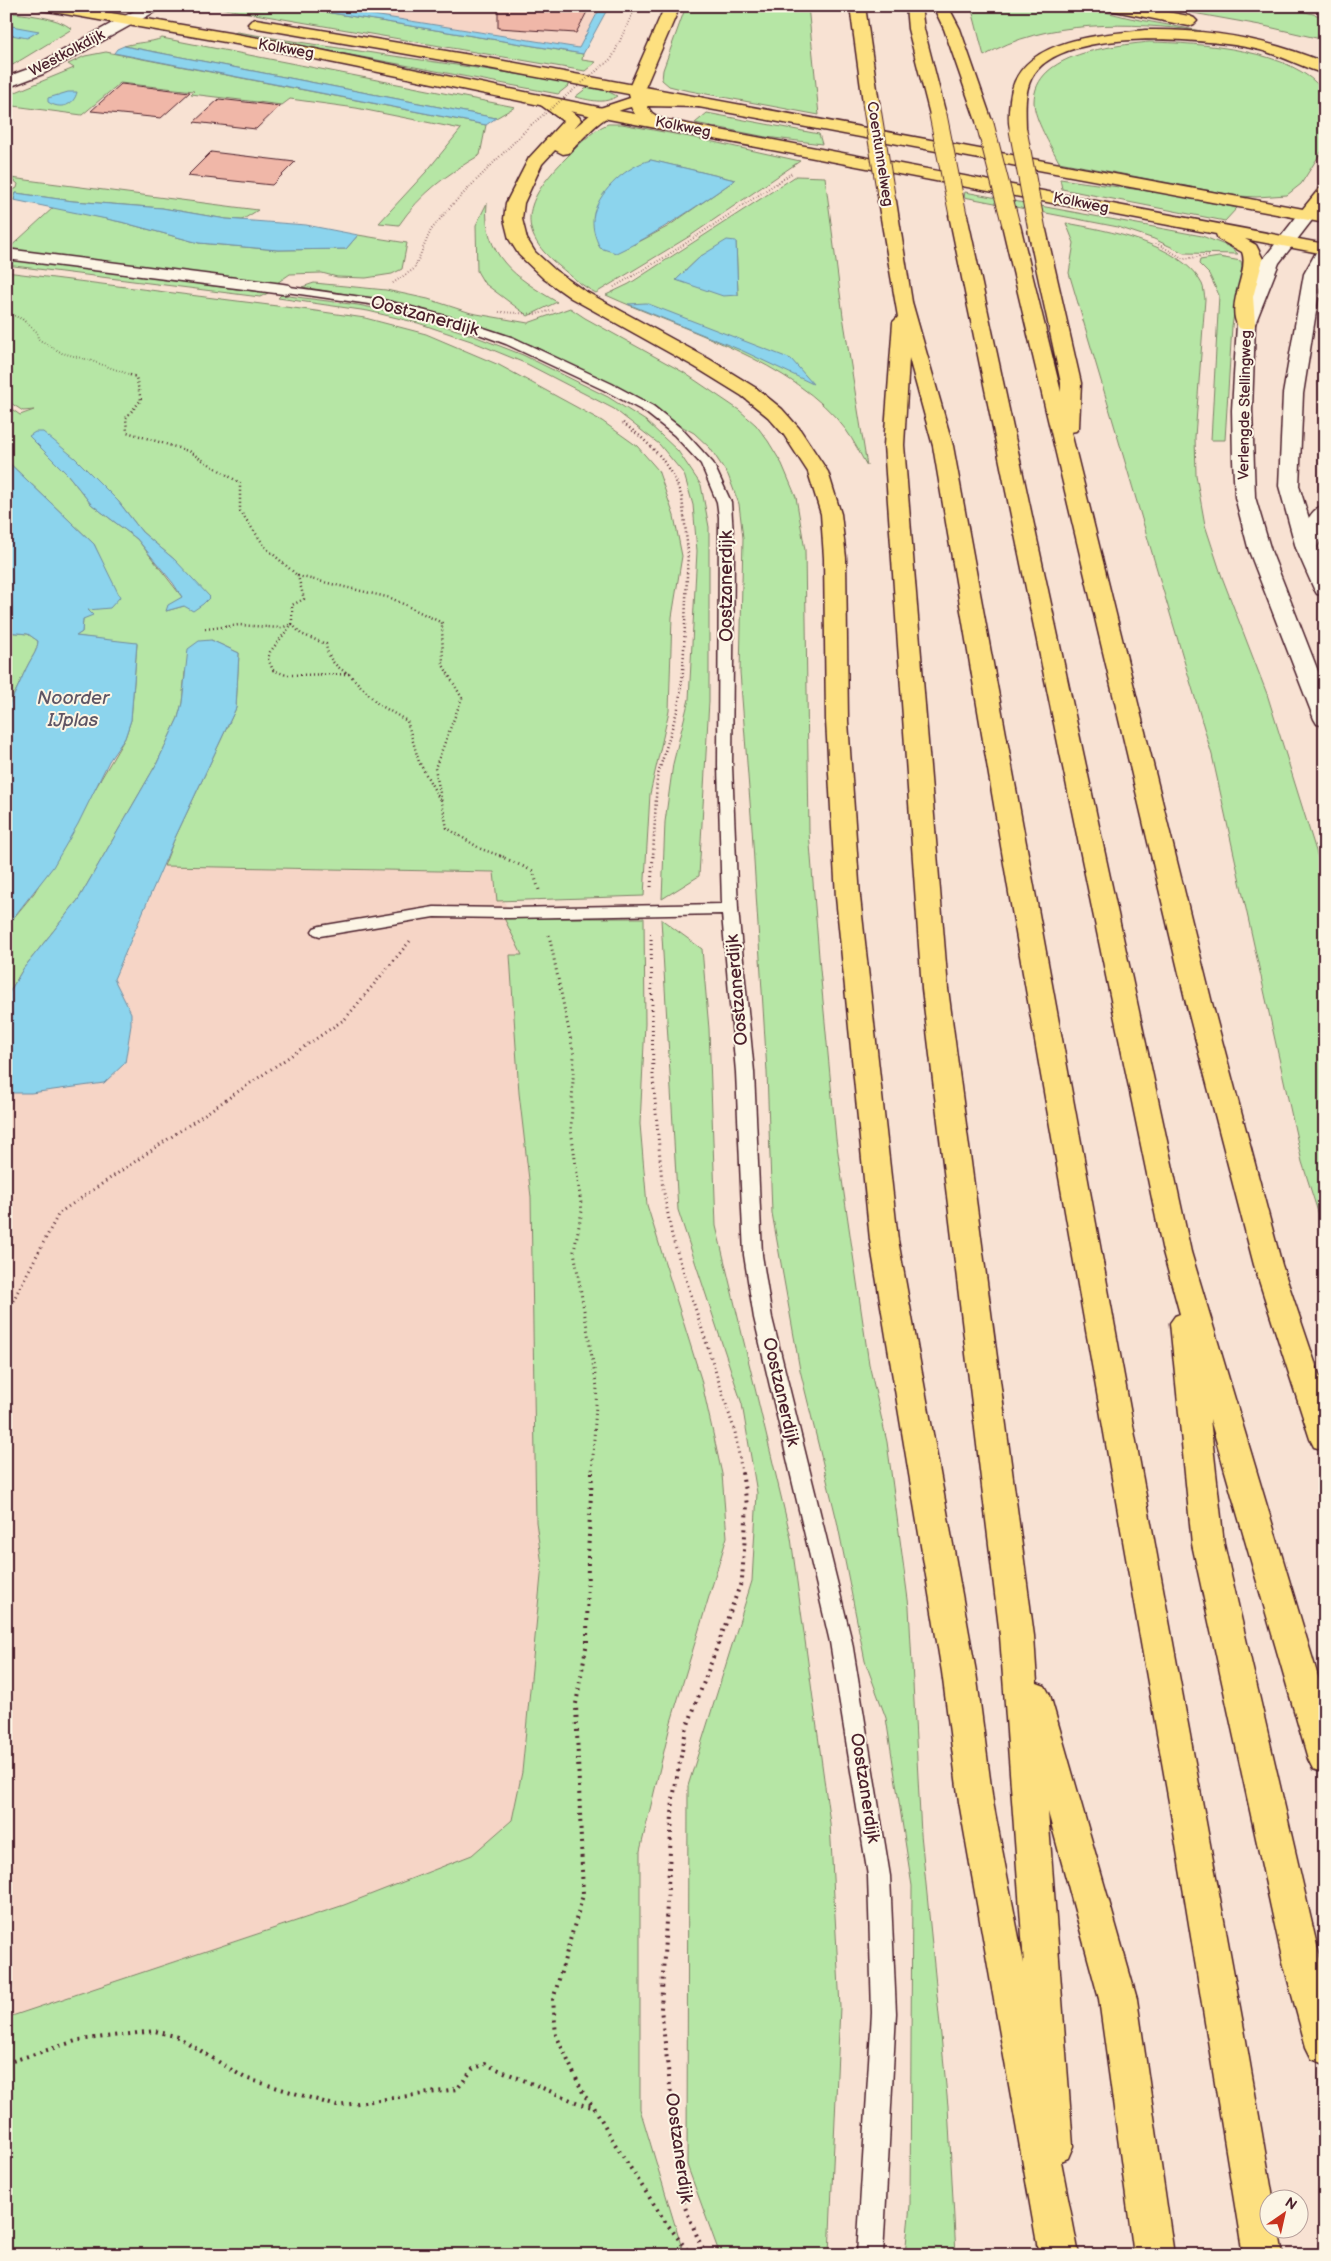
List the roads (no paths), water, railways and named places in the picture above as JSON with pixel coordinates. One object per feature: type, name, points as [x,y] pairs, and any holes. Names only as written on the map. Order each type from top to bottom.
[{"type":"main road","name":"Kolkweg","points":[[42,6],[276,46],[603,113],[1325,250]]},
{"type":"main road","points":[[119,20],[134,6]]},
{"type":"main road","points":[[119,20],[153,6],[172,10]]},
{"type":"main road","points":[[521,188],[603,113],[636,96],[673,6]]},
{"type":"main road","name":"Coentunnelweg","points":[[857,6],[903,302]]},
{"type":"main road","points":[[913,6],[916,29],[938,115],[1058,694],[1178,1252],[1325,1759]]},
{"type":"main road","points":[[940,6],[952,28],[985,124],[1199,1003],[1268,1265],[1325,1439]]},
{"type":"main road","points":[[1110,6],[1253,32],[1307,45]]},
{"type":"main road","name":"Westkolkdijk","points":[[6,81],[37,71],[119,20]]},
{"type":"main road","name":"Kolkweg","points":[[241,21],[636,96],[699,102],[1316,217]]},
{"type":"main road","points":[[1068,460],[1071,382],[1037,230],[1018,130],[1018,94],[1026,74],[1037,61],[1052,53],[1095,41],[1151,34],[1207,36],[1276,50],[1305,59],[1325,69]]},
{"type":"main road","points":[[636,96],[646,116],[659,123]]},
{"type":"main road","points":[[544,100],[573,120],[535,162],[515,203],[513,218],[518,239],[528,255],[550,275],[577,294],[722,375],[749,392],[775,412],[792,432],[818,472],[829,507],[835,558],[837,721],[848,897],[884,1240],[959,1672],[976,1802],[1060,2255]]},
{"type":"main road","points":[[1316,217],[1325,193]]},
{"type":"main road","name":"Verlengde Stellingweg","points":[[1316,217],[1283,243],[1270,262],[1258,299],[1246,324],[1242,410],[1245,497],[1260,552],[1325,720]]},
{"type":"main road","points":[[1212,228],[1246,246],[1252,252],[1254,263],[1244,297],[1246,324]]},
{"type":"main road","points":[[1325,250],[1313,274],[1293,394],[1290,486],[1307,548],[1325,589]]},
{"type":"main road","name":"Oostzanerdijk","points":[[6,254],[283,289]]},
{"type":"main road","points":[[903,302],[894,445],[934,979],[1017,1636],[1045,1997],[1060,2255]]},
{"type":"main road","points":[[903,302],[943,446],[1155,1629],[1237,2095],[1263,2255]]},
{"type":"main road","points":[[1307,548],[1321,514],[1325,511]]},
{"type":"main road","points":[[1178,1252],[1208,1544],[1300,1958],[1325,2047]]},
{"type":"main road","points":[[1017,1636],[1118,1999],[1154,2255]]},
{"type":"lane","name":"Oostzanerdijk","points":[[283,289],[356,298],[413,310],[453,321],[510,341],[608,387],[649,410],[678,432],[706,463],[718,485],[726,517],[726,766],[730,910],[745,1072],[749,1196],[757,1282],[763,1318],[840,1642],[879,1876],[884,2013],[870,2255]]},
{"type":"lane","points":[[320,931],[434,912],[509,913],[543,911],[730,910]]},
{"type":"water","points":[[288,6],[317,6],[579,48],[601,6],[609,6],[583,54]]},
{"type":"water","points":[[6,25],[39,31],[27,38],[6,34]]},
{"type":"water","points":[[124,46],[496,118],[486,125],[114,53],[117,49]]},
{"type":"water","points":[[68,92],[77,92],[73,101],[66,105],[57,106],[48,102],[48,98]]},
{"type":"water","points":[[651,160],[735,180],[677,219],[632,245],[616,253],[600,248],[595,236],[593,222],[597,204],[602,195],[624,173],[633,167]]},
{"type":"water","points":[[16,193],[73,201],[162,208],[226,219],[306,225],[358,235],[346,249],[278,250],[199,243],[121,222],[14,200]]},
{"type":"water","points":[[727,240],[736,241],[738,295],[723,296],[676,280],[701,256]]},
{"type":"water","points":[[646,303],[791,359],[813,384],[743,351],[628,304]]},
{"type":"water","points":[[35,432],[43,432],[75,458],[118,501],[142,532],[175,560],[210,597],[193,611],[184,606],[166,611],[168,605],[182,597],[173,583],[137,539],[91,504],[68,475],[29,436]]},
{"type":"water","name":"Noorder IJplas","points":[[6,460],[94,544],[120,597],[110,608],[88,610],[93,615],[83,619],[82,632],[76,636],[137,643],[131,720],[125,738],[109,761],[78,824],[53,867],[6,927],[6,709],[35,652],[38,641],[28,634],[6,632]]},
{"type":"water","points":[[211,640],[239,653],[236,708],[174,840],[114,979],[131,1013],[125,1063],[104,1083],[31,1093],[6,1093],[6,998],[23,969],[78,900],[157,763],[178,718],[182,703],[188,649],[199,641]]}]
